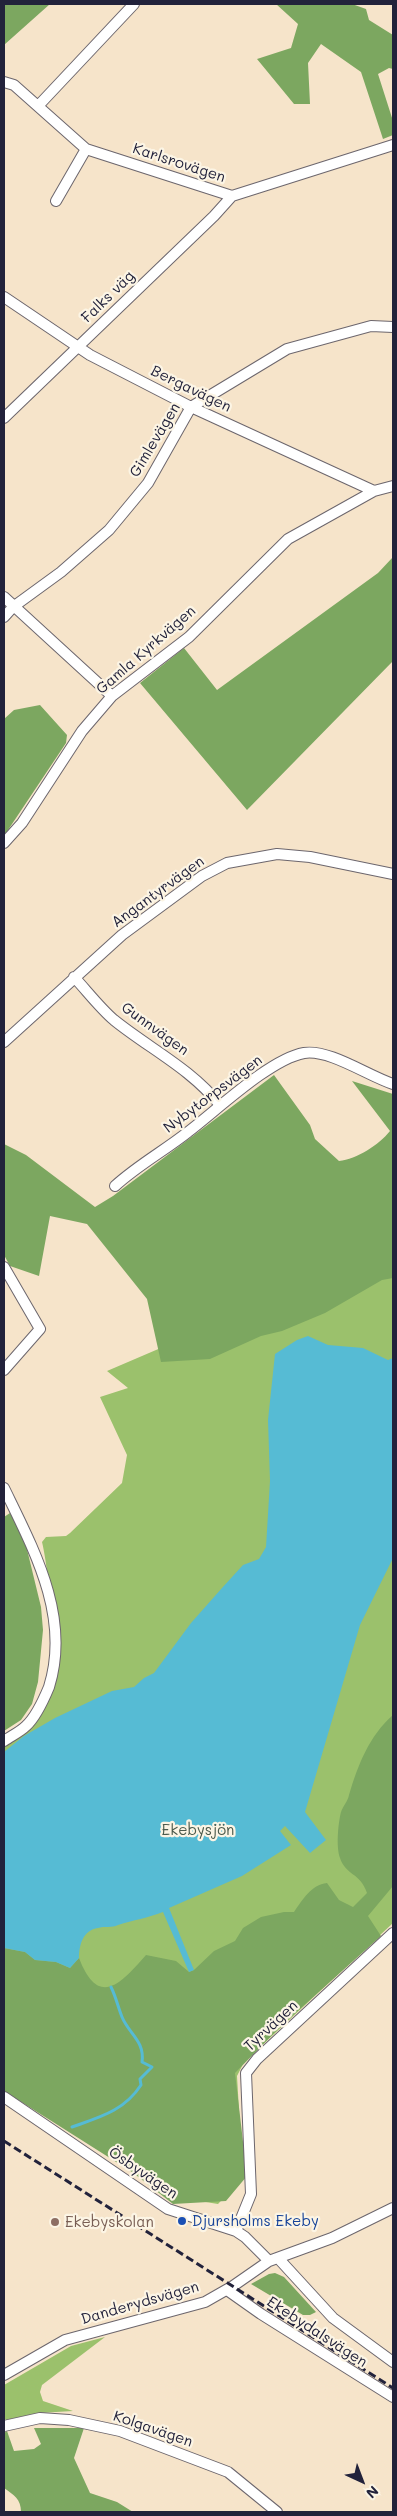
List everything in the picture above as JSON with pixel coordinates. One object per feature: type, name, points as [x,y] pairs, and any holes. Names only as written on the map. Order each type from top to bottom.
[{"type":"street","points":[[38,106],[134,4]]},
{"type":"street","name":"Karlsrovägen","points":[[4,82],[14,85],[86,149],[232,196],[393,145]]},
{"type":"street","points":[[56,201],[86,149]]},
{"type":"street","name":"Falks väg","points":[[4,418],[232,196]]},
{"type":"street","name":"Bergavägen","points":[[4,298],[78,348],[191,407],[374,491]]},
{"type":"street","name":"Gimlevägen","points":[[4,617],[13,607],[61,572],[109,530],[148,483],[191,407],[287,349],[371,326],[393,327]]},
{"type":"street","name":"Gamla Kyrkvägen","points":[[4,843],[22,823],[82,731],[112,696],[189,637],[288,539],[374,491],[393,486]]},
{"type":"street","points":[[4,598],[112,696]]},
{"type":"street","name":"Angantyrvägen","points":[[4,1042],[122,935],[202,876],[228,863],[277,854],[310,857],[393,874]]},
{"type":"street","name":"Gunnvägen","points":[[74,977],[113,1018],[187,1071],[220,1104]]},
{"type":"street","name":"Nybytorpsvägen","points":[[115,1186],[135,1168],[191,1130],[220,1104],[278,1063],[303,1053],[330,1057],[393,1084]]},
{"type":"street","points":[[4,1267],[40,1329],[4,1370]]},
{"type":"street","points":[[4,1488],[35,1549],[54,1616],[55,1642],[54,1668],[45,1698],[27,1726],[4,1741]]},
{"type":"street","name":"Tyrvägen","points":[[236,2231],[251,2194],[246,2073],[257,2059],[392,1936]]},
{"type":"street","name":"Ösbyvägen","points":[[4,2097],[168,2209],[236,2231],[274,2260],[332,2318],[393,2362]]},
{"type":"street","name":"Danderydsvägen","points":[[4,2375],[65,2340],[205,2302],[274,2260],[332,2238],[393,2208]]},
{"type":"street","name":"Ekebydalsvägen","points":[[227,2290],[285,2330],[393,2397]]},
{"type":"street","name":"Kolgavägen","points":[[4,2426],[40,2418],[69,2420],[120,2431],[228,2472],[277,2512]]},
{"type":"green space","points":[[4,4],[50,4],[4,45]]},
{"type":"green space","points":[[276,4],[352,4],[366,9],[369,20],[393,35],[393,69],[389,68],[378,74],[393,121],[393,135],[383,139],[361,72],[321,44],[308,63],[310,104],[294,104],[257,59],[291,48],[298,24]]},
{"type":"green space","points":[[393,557],[393,661],[247,810],[140,683],[184,648],[217,690],[378,573]]},
{"type":"green space","points":[[40,705],[67,735],[66,743],[4,836],[4,719],[14,710]]},
{"type":"green space","points":[[274,1075],[310,1125],[315,1139],[339,1161],[346,1160],[367,1150],[390,1131],[352,1081],[393,1094],[393,1278],[382,1280],[325,1313],[282,1331],[261,1336],[210,1359],[161,1362],[147,1299],[87,1224],[50,1216],[39,1276],[10,1266],[4,1255],[4,1144],[26,1155],[95,1207],[113,1196]]},
{"type":"green space","name":"Ekebysjön","points":[[393,1154],[393,1923],[244,2062],[237,2076],[243,2178],[218,2204],[193,2200],[4,2088],[4,1744],[40,1705],[46,1691],[51,1650],[51,1625],[48,1577],[42,1542],[46,1537],[66,1536],[122,1483],[127,1455],[100,1397],[128,1388],[107,1371],[212,1326]]},
{"type":"green space","points":[[10,1513],[24,1537],[41,1607],[43,1630],[38,1682],[32,1704],[21,1720],[4,1731],[4,1517]]},
{"type":"green space","points":[[393,1715],[393,1886],[368,1916],[381,1936],[282,2025],[235,2073],[247,2176],[226,2201],[173,2204],[132,2172],[4,2091],[4,1948],[25,1952],[35,1960],[56,1962],[70,1968],[79,1958],[87,1974],[95,1983],[103,1987],[120,1982],[146,1955],[176,1961],[189,1972],[194,1970],[214,1951],[235,1941],[243,1928],[261,1917],[294,1912],[308,1893],[321,1884],[327,1883],[339,1900],[353,1907],[367,1893],[361,1881],[346,1868],[340,1858],[338,1829],[341,1812],[348,1799],[365,1752],[377,1732]]},
{"type":"green space","points":[[275,2273],[284,2277],[316,2312],[310,2315],[303,2315],[251,2284],[269,2274]]},
{"type":"green space","points":[[105,2337],[42,2385],[40,2392],[43,2401],[73,2411],[39,2413],[6,2420],[4,2418],[4,2385],[71,2346]]},
{"type":"green space","points":[[34,2428],[84,2428],[74,2458],[90,2493],[117,2502],[133,2512],[21,2512],[21,2508],[14,2495],[4,2488],[4,2433],[7,2431],[14,2451],[34,2449],[41,2444]]},
{"type":"water","name":"Ekebysjön","points":[[308,1336],[328,1345],[363,1348],[388,1360],[393,1358],[393,1558],[360,1625],[305,1812],[326,1840],[310,1853],[285,1826],[280,1831],[291,1845],[242,1876],[169,1908],[194,1970],[189,1972],[163,1912],[116,1926],[93,1929],[85,1935],[81,1943],[79,1958],[70,1968],[56,1962],[35,1960],[25,1952],[4,1948],[4,1752],[24,1736],[55,1718],[112,1691],[134,1687],[144,1678],[154,1673],[191,1623],[243,1565],[259,1559],[266,1547],[270,1481],[268,1420],[275,1354],[297,1340]]},
{"type":"waterway","points":[[72,2127],[102,2116],[119,2107],[134,2094],[141,2085],[140,2079],[152,2067],[142,2062],[139,2043],[125,2023],[111,1987]]},
{"type":"railway","points":[[4,2141],[393,2388]]},
{"type":"place","name":"Djursholms Ekeby","points":[[182,2221]]},
{"type":"place","name":"Ekebyskolan","points":[[55,2222]]}]
